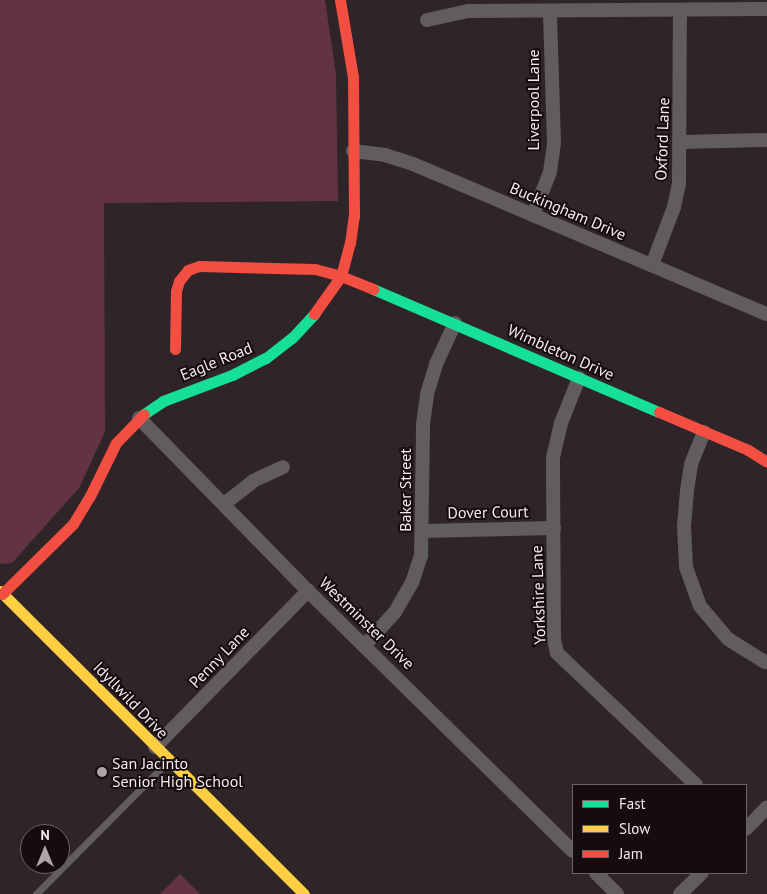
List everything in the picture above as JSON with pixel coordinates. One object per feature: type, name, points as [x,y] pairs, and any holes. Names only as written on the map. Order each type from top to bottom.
[{"type":"street","name":"Eagle Road","points":[[1,592],[73,524],[90,496],[116,443],[139,418],[163,401],[232,375],[266,358],[292,338],[319,308],[341,276],[350,243],[354,216],[353,77],[340,0]]},
{"type":"street","points":[[428,20],[468,11],[550,12],[767,9]]},
{"type":"street","name":"Oxford Lane","points":[[652,265],[674,207],[679,183],[681,142],[680,10]]},
{"type":"street","name":"Liverpool Lane","points":[[533,215],[550,172],[554,142],[550,12]]},
{"type":"street","points":[[681,142],[767,140]]},
{"type":"street","name":"Buckingham Drive","points":[[353,151],[385,156],[413,164],[767,314]]},
{"type":"street","name":"Wimbleton Drive","points":[[175,349],[176,291],[178,281],[193,268],[214,265],[315,268],[341,276],[748,450],[767,462]]},
{"type":"street","name":"Baker Street","points":[[365,645],[395,612],[412,583],[421,556],[423,531],[423,424],[427,394],[436,364],[454,324]]},
{"type":"street","name":"Yorkshire Lane","points":[[579,378],[561,423],[553,458],[554,639],[557,653],[695,784]]},
{"type":"street","name":"Westminster Drive","points":[[139,418],[308,590],[572,850]]},
{"type":"street","points":[[704,432],[691,465],[687,491],[684,526],[686,567],[700,606],[728,639],[765,662]]},
{"type":"street","points":[[224,504],[253,481],[283,467]]},
{"type":"street","name":"Dover Court","points":[[423,531],[554,528]]},
{"type":"street","name":"Penny Lane","points":[[154,747],[308,590]]},
{"type":"street","name":"Idyllwild Drive","points":[[1,592],[168,761],[304,894]]},
{"type":"street","points":[[747,828],[767,807]]},
{"type":"street","points":[[597,874],[617,894]]},
{"type":"street","points":[[680,894],[701,874]]},
{"type":"lane","points":[[36,894],[168,761]]},
{"type":"shaded area","points":[[0,0],[325,0],[336,74],[338,201],[104,203],[105,432],[79,488],[12,563],[0,564]]},
{"type":"shaded area","points":[[180,874],[200,894],[160,894]]},
{"type":"traffic: fast","points":[[373,289],[659,412]]},
{"type":"traffic: fast","points":[[144,414],[163,401],[232,375],[266,358],[292,338],[314,314]]},
{"type":"traffic: slow","points":[[0,591],[304,894]]},
{"type":"traffic: jam","points":[[314,314],[341,276],[350,243],[354,216],[353,77],[340,0]]},
{"type":"traffic: jam","points":[[175,349],[176,291],[179,281],[188,270],[199,266],[315,269],[341,276],[373,289]]},
{"type":"traffic: jam","points":[[659,412],[748,450],[767,462]]},
{"type":"traffic: jam","points":[[2,594],[73,524],[90,496],[116,443],[144,414]]},
{"type":"place","name":"San Jacinto Senior High School","points":[[102,772]]}]
